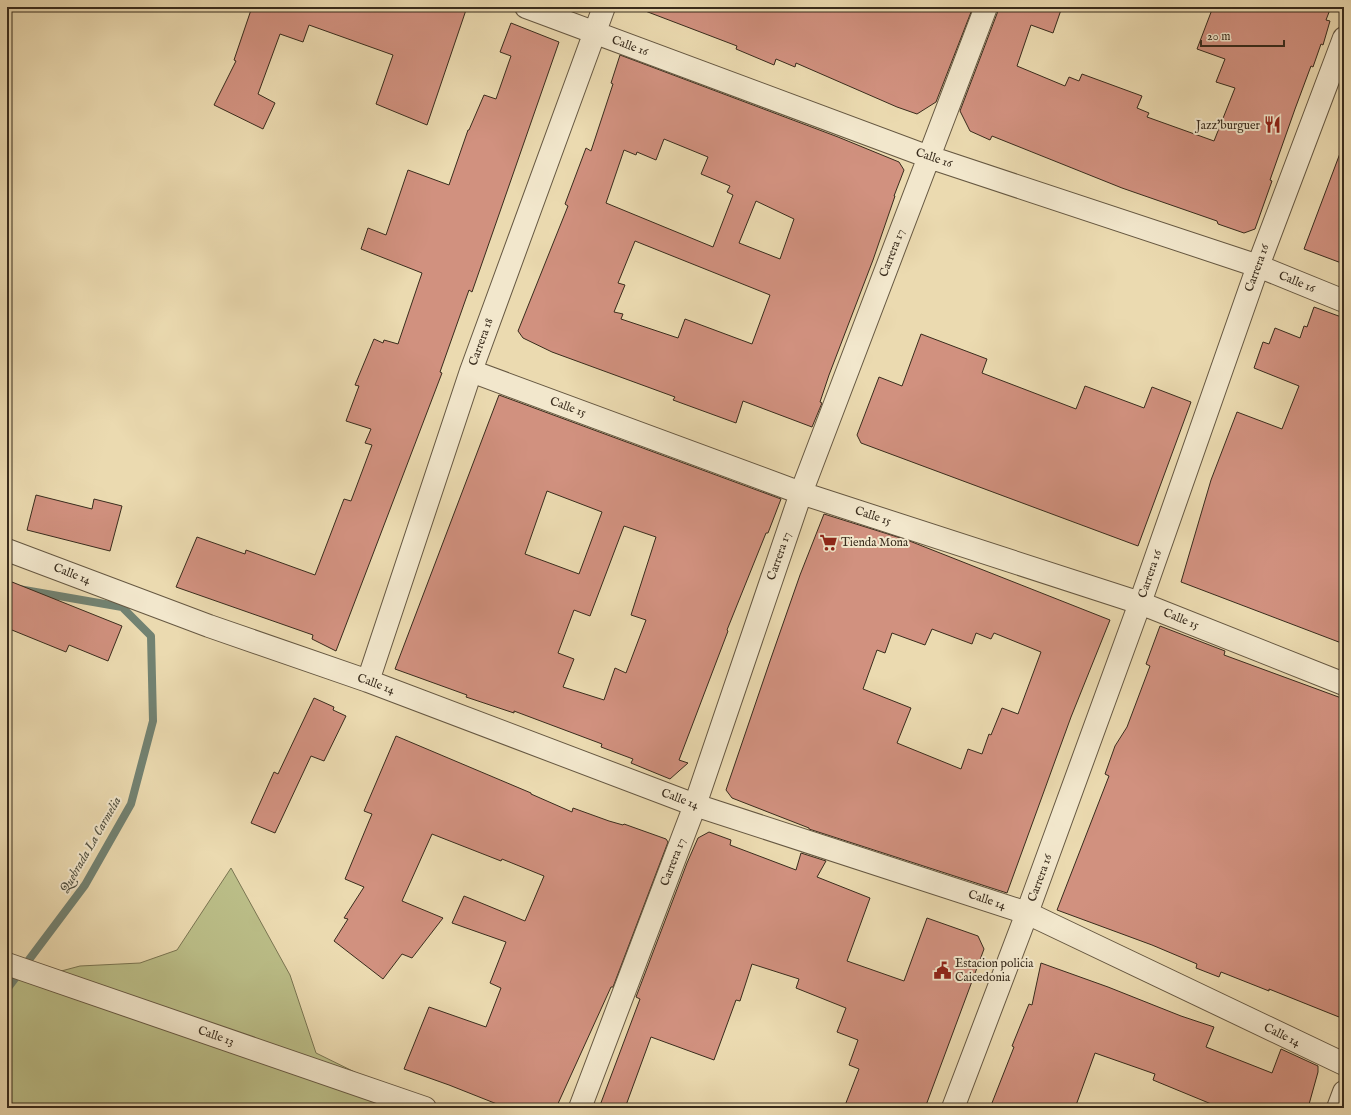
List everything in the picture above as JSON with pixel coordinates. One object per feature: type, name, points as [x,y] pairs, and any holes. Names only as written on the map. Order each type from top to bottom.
[{"type":"street","name":"Calle 16","points":[[526,7],[929,157],[1258,266],[1344,301]]},
{"type":"street","name":"Carrera 18","points":[[368,681],[471,371],[604,7]]},
{"type":"street","name":"Carrera 17","points":[[580,1108],[695,805],[801,493],[986,7]]},
{"type":"street","name":"Carrera 16","points":[[953,1108],[1027,913],[1140,603],[1258,266],[1344,38]]},
{"type":"street","name":"Calle 15","points":[[471,371],[801,493],[1140,603],[1344,684]]},
{"type":"street","name":"Calle 14","points":[[7,550],[209,626],[368,681],[695,805],[1027,913],[1344,1064]]},
{"type":"street","name":"Calle 13","points":[[7,964],[425,1108]]},
{"type":"street","points":[[1338,1108],[1344,1092]]},
{"type":"green space","points":[[231,868],[290,975],[316,1053],[428,1108],[7,1108],[7,969],[50,974],[80,966],[140,963],[177,950]]},
{"type":"building","points":[[252,7],[467,7],[427,125],[376,104],[393,55],[309,25],[303,42],[280,34],[258,94],[275,103],[263,129],[214,105],[236,61],[234,60]]},
{"type":"building","points":[[640,7],[973,7],[936,102],[917,114],[897,107],[796,63],[795,67],[776,59],[774,65],[736,49],[737,46],[640,9]]},
{"type":"building","points":[[998,7],[1062,7],[1053,33],[1031,25],[1017,66],[1065,86],[1069,77],[1079,81],[1082,74],[1142,96],[1137,108],[1149,113],[1147,117],[1214,141],[1235,88],[1216,82],[1225,59],[1197,49],[1213,7],[1331,7],[1326,20],[1330,21],[1323,45],[1321,44],[1313,67],[1311,66],[1295,109],[1270,180],[1272,181],[1255,229],[1244,233],[1218,224],[1217,221],[1122,188],[992,136],[990,140],[970,131],[960,111],[998,11]]},
{"type":"building","points":[[511,23],[559,42],[472,292],[469,290],[440,372],[442,373],[336,651],[312,639],[313,635],[176,587],[197,537],[245,554],[246,550],[315,575],[344,499],[351,501],[372,445],[365,443],[371,429],[346,421],[359,386],[355,385],[374,339],[383,343],[384,340],[398,344],[422,273],[361,249],[368,228],[386,235],[408,170],[449,185],[468,130],[484,95],[496,99],[511,56],[500,52]]},
{"type":"building","points":[[620,55],[838,137],[899,162],[904,170],[873,260],[829,375],[820,402],[822,403],[812,427],[743,401],[736,423],[673,400],[675,397],[552,352],[523,338],[518,331],[568,206],[565,204],[586,148],[591,151],[613,84],[611,83]],"holes":[[[664,139],[708,157],[701,174],[730,186],[727,192],[733,195],[713,247],[606,203],[624,150],[636,155],[637,152],[656,160]],[[756,201],[794,219],[780,259],[739,243]],[[635,241],[770,295],[752,344],[685,319],[678,338],[621,319],[623,314],[614,312],[625,285],[618,283]]]},
{"type":"building","points":[[1342,148],[1344,149],[1344,264],[1304,249]]},
{"type":"building","points":[[1314,307],[1344,318],[1344,644],[1181,582],[1211,480],[1237,412],[1282,429],[1299,386],[1254,368],[1263,342],[1269,344],[1275,328],[1300,338],[1304,326],[1307,327]]},
{"type":"building","points":[[921,334],[987,359],[982,373],[1076,409],[1085,386],[1144,408],[1152,387],[1191,402],[1138,546],[861,443],[857,435],[879,377],[902,386]]},
{"type":"building","points":[[499,395],[781,499],[727,630],[728,631],[679,760],[688,763],[670,779],[631,763],[633,759],[601,747],[602,744],[514,711],[514,713],[466,697],[467,695],[395,669]],"holes":[[[547,491],[602,512],[579,574],[525,554]],[[624,526],[656,537],[631,615],[646,620],[626,673],[615,668],[604,700],[563,687],[574,659],[558,653],[574,610],[590,616]]]},
{"type":"building","points":[[36,495],[92,509],[94,499],[122,506],[110,551],[27,530]]},
{"type":"building","points":[[824,514],[907,540],[1110,620],[1071,717],[1007,893],[809,829],[732,798],[726,790],[800,575]],"holes":[[[932,629],[972,644],[976,633],[991,639],[994,633],[1041,652],[1018,714],[1002,708],[991,735],[989,734],[982,754],[968,749],[961,769],[897,743],[911,708],[863,689],[877,650],[885,653],[892,633],[925,645]]]},
{"type":"building","points":[[7,580],[122,626],[108,661],[69,645],[66,652],[7,628]]},
{"type":"building","points":[[1160,626],[1225,651],[1224,655],[1344,699],[1344,1002],[1339,1017],[1269,989],[1269,991],[1221,972],[1219,977],[1196,968],[1197,964],[1152,945],[1057,910],[1109,776],[1105,774],[1115,746],[1127,727],[1150,666],[1146,664]]},
{"type":"building","points":[[314,698],[334,707],[333,710],[346,716],[324,761],[311,756],[275,833],[251,823],[274,772],[278,774]]},
{"type":"building","points":[[396,736],[572,812],[573,808],[666,839],[668,842],[613,987],[611,987],[556,1108],[507,1108],[404,1069],[429,1007],[486,1027],[501,988],[490,983],[506,942],[452,923],[464,896],[525,921],[544,876],[432,834],[402,901],[443,918],[412,958],[402,954],[383,979],[334,941],[348,919],[344,918],[364,887],[345,879],[372,814],[364,811]]},
{"type":"building","points":[[709,832],[731,840],[730,845],[796,870],[801,853],[826,861],[817,877],[870,898],[847,961],[904,981],[927,918],[978,936],[984,949],[925,1108],[844,1108],[859,1069],[849,1065],[858,1040],[837,1032],[846,1008],[796,988],[799,979],[752,964],[740,1001],[736,1000],[714,1060],[651,1037],[625,1108],[599,1108],[640,999],[636,997],[687,863],[698,838]]},
{"type":"building","points":[[1041,963],[1214,1027],[1206,1047],[1272,1073],[1281,1049],[1318,1066],[1318,1072],[1308,1108],[1221,1108],[1153,1080],[1155,1074],[1095,1053],[1075,1108],[990,1108],[1029,1004],[1032,1005]]},
{"type":"waterway","name":"Quebrada La Carmelia","points":[[7,587],[122,607],[151,636],[153,721],[131,804],[85,885],[7,989]]},
{"type":"place","name":"Jazz'burguer","points":[[1273,125]]},
{"type":"place","name":"Tienda Mona","points":[[828,542]]},
{"type":"place","name":"Estacion policia Caicedonia","points":[[942,970]]}]
